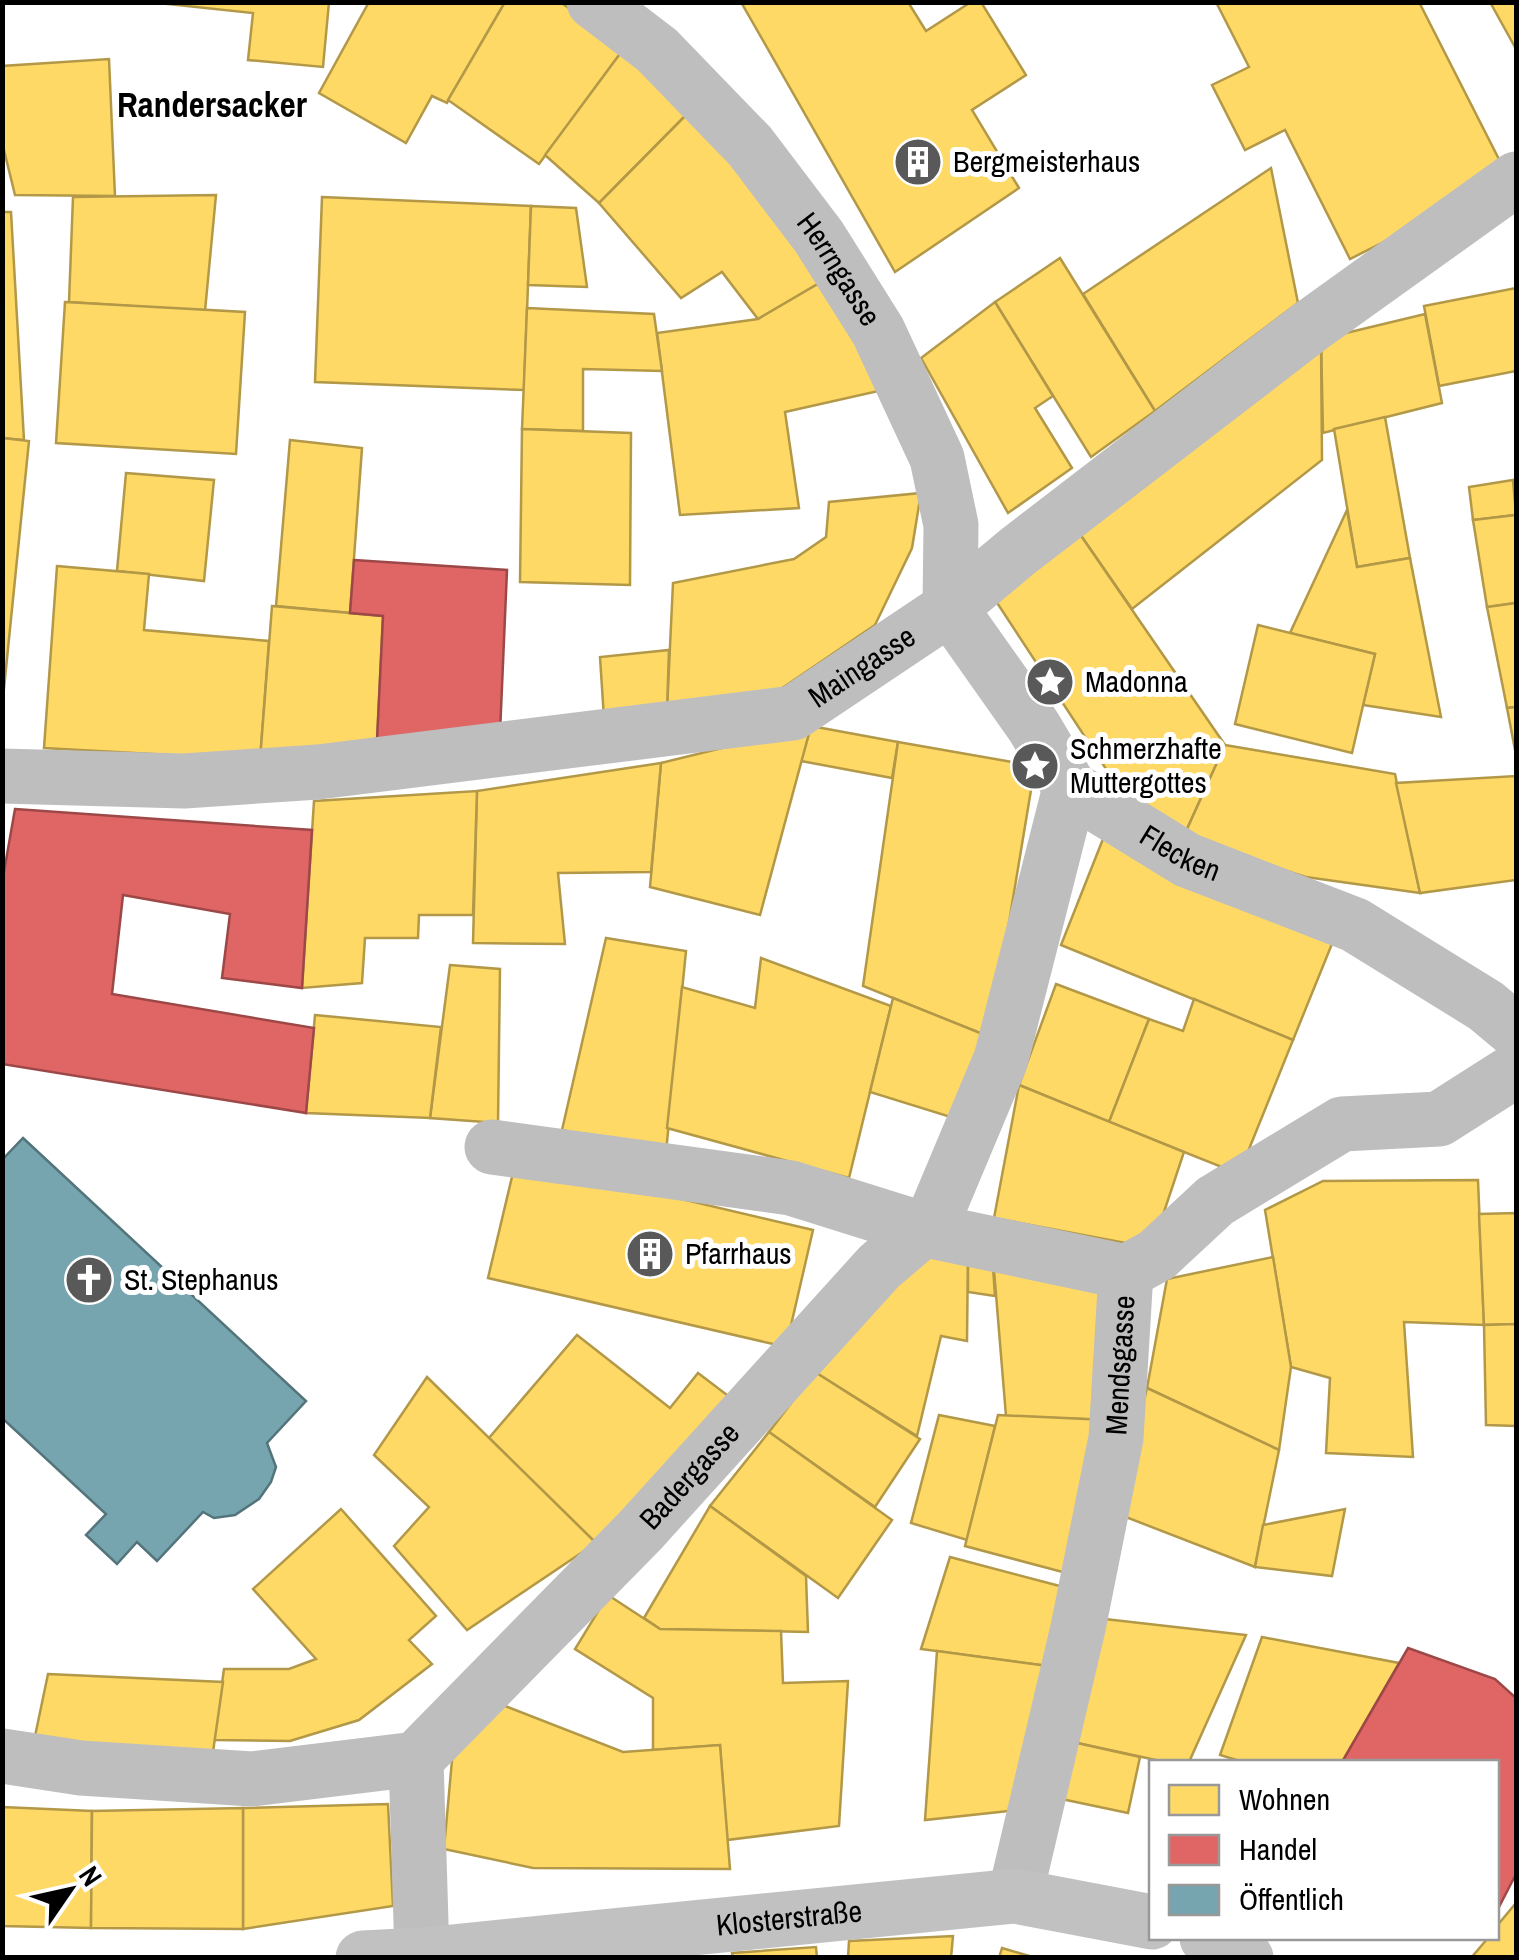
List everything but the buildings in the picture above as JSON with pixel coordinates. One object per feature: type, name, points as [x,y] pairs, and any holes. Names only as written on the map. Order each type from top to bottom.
[{"type":"street","name":"Herrngasse","points":[[594,2],[657,50],[750,146],[820,236],[878,332],[937,458],[951,525],[950,608]]},
{"type":"street","name":"Maingasse","points":[[2,776],[184,780],[318,772],[793,713],[950,608],[1311,326],[1516,178]]},
{"type":"street","name":"Flecken","points":[[950,608],[1034,726],[1070,788],[1187,860],[1355,924],[1506,1006]]},
{"type":"street","name":"Badergasse","points":[[416,1759],[640,1531],[879,1267],[933,1221],[1002,1058],[1070,788]]},
{"type":"street","name":"Mendsgasse","points":[[1014,1896],[1078,1628],[1116,1438],[1126,1272],[1157,1255],[1216,1201],[1342,1124],[1440,1118],[1516,1070]]},
{"type":"street","points":[[492,1147],[791,1188],[922,1229],[1126,1272]]},
{"type":"street","points":[[2,1756],[81,1768],[252,1778],[416,1759],[422,1955]]},
{"type":"street","name":"Klosterstraße","points":[[363,1958],[1014,1896],[1149,1921]]},
{"type":"street","points":[[1211,1940],[1246,1958]]},
{"type":"place","name":"Bergmeisterhaus","points":[[918,162]]},
{"type":"place","name":"Madonna","points":[[1050,682]]},
{"type":"place","name":"Schmerzhafte Muttergottes","points":[[1035,766]]},
{"type":"place","name":"Pfarrhaus","points":[[650,1254]]},
{"type":"place","name":"St. Stephanus","points":[[89,1280]]},
{"type":"district","name":"Randersacker","points":[[212,105]]}]
